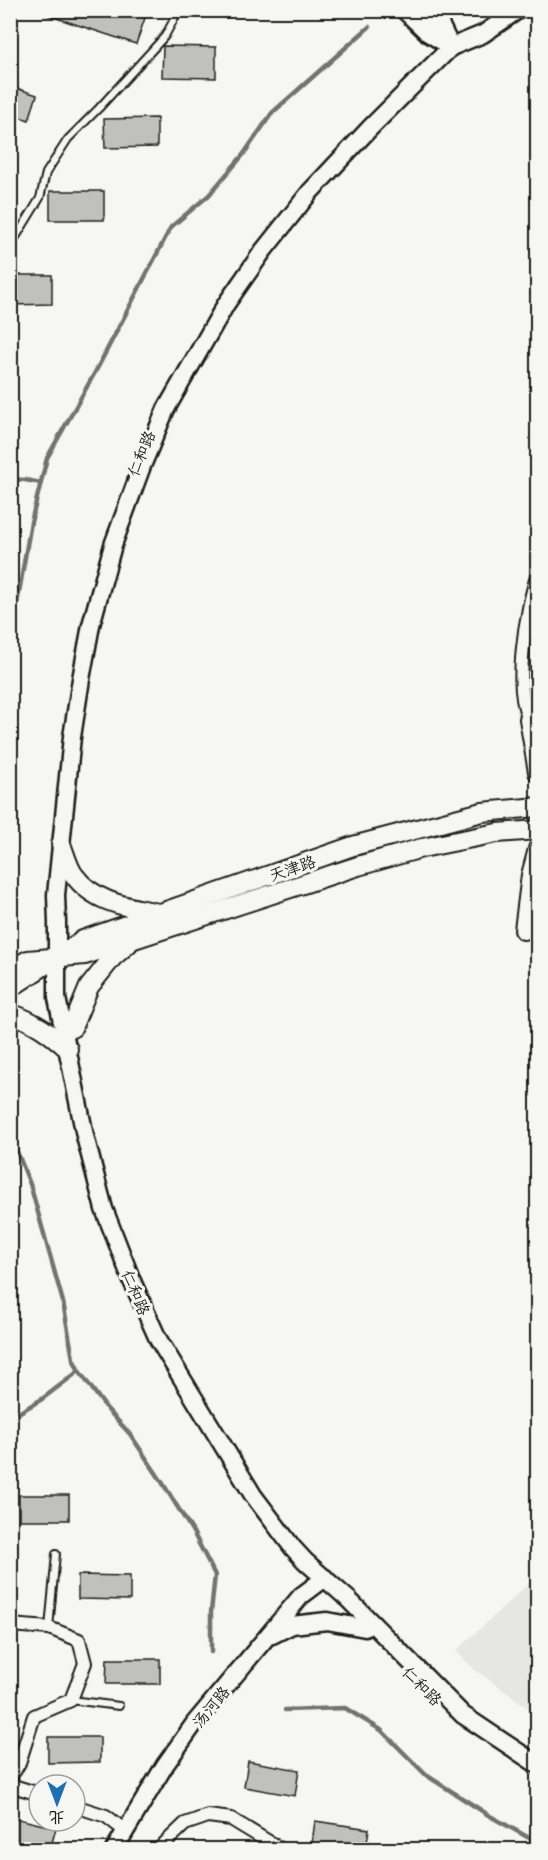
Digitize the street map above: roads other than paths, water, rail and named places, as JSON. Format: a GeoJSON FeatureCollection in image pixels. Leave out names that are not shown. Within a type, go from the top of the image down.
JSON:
{"type":"FeatureCollection","features":[{"type":"Feature","properties":{"kind":"main road"},"geometry":{"type":"LineString","coordinates":[[533,723],[537,772]]}},
{"type":"Feature","properties":{"kind":"main road","name":"天津路"},"geometry":{"type":"LineString","coordinates":[[10,988],[83,940],[353,846],[482,812],[537,807]]}},
{"type":"Feature","properties":{"kind":"main road","name":"天津路"},"geometry":{"type":"LineString","coordinates":[[10,971],[28,960],[86,955],[358,866],[422,848],[497,833],[537,830]]}},
{"type":"Feature","properties":{"kind":"main road"},"geometry":{"type":"LineString","coordinates":[[61,844],[73,874],[92,894],[118,905],[161,913]]}},
{"type":"Feature","properties":{"kind":"main road"},"geometry":{"type":"LineString","coordinates":[[531,929],[531,875],[537,849]]}},
{"type":"Feature","properties":{"kind":"main road"},"geometry":{"type":"LineString","coordinates":[[72,1028],[82,999],[89,987],[113,957],[133,940]]}},
{"type":"Feature","properties":{"kind":"main road"},"geometry":{"type":"LineString","coordinates":[[10,1013],[32,1021],[68,1049]]}},
{"type":"Feature","properties":{"kind":"street"},"geometry":{"type":"LineString","coordinates":[[404,10],[428,33],[451,47]]}},
{"type":"Feature","properties":{"kind":"street"},"geometry":{"type":"LineString","coordinates":[[426,10],[440,24],[451,47]]}},
{"type":"Feature","properties":{"kind":"street","name":"仁和路"},"geometry":{"type":"LineString","coordinates":[[505,10],[419,69],[364,122],[305,187],[263,238],[219,300],[155,415],[135,462],[106,543],[84,624],[64,736],[48,895],[63,995],[72,1028],[78,1068],[93,1135],[112,1206],[139,1279],[165,1336],[260,1491],[298,1544],[311,1557],[342,1603],[458,1720],[537,1773]]}},
{"type":"Feature","properties":{"kind":"street","name":"仁和路"},"geometry":{"type":"LineString","coordinates":[[518,10],[483,34],[451,47],[310,192],[262,251],[225,304],[166,409],[142,465],[113,545],[91,625],[72,737],[56,895],[57,998],[85,1136],[104,1209],[132,1281],[158,1339],[253,1495],[305,1562],[348,1599],[463,1714],[537,1765]]}},
{"type":"Feature","properties":{"kind":"street"},"geometry":{"type":"LineString","coordinates":[[533,723],[523,704],[523,639],[530,595],[537,574]]}},
{"type":"Feature","properties":{"kind":"street","name":"汤河路"},"geometry":{"type":"LineString","coordinates":[[114,1850],[124,1830],[194,1724],[301,1596],[325,1578]]}},
{"type":"Feature","properties":{"kind":"street"},"geometry":{"type":"LineString","coordinates":[[266,1638],[292,1625],[327,1621],[365,1628]]}},
{"type":"Feature","properties":{"kind":"street"},"geometry":{"type":"LineString","coordinates":[[10,1625],[49,1628],[79,1640],[86,1663],[71,1700],[34,1716],[10,1778]]}},
{"type":"Feature","properties":{"kind":"street"},"geometry":{"type":"LineString","coordinates":[[10,1785],[27,1790]]}},
{"type":"Feature","properties":{"kind":"street"},"geometry":{"type":"LineString","coordinates":[[87,1810],[106,1816],[124,1830]]}},
{"type":"Feature","properties":{"kind":"street"},"geometry":{"type":"LineString","coordinates":[[160,1850],[185,1824],[208,1816],[231,1819],[282,1850]]}},
{"type":"Feature","properties":{"kind":"lane"},"geometry":{"type":"LineString","coordinates":[[10,247],[40,198],[46,173],[68,139],[165,36],[179,10]]}},
{"type":"Feature","properties":{"kind":"lane"},"geometry":{"type":"LineString","coordinates":[[49,1628],[56,1554]]}},
{"type":"Feature","properties":{"kind":"lane"},"geometry":{"type":"LineString","coordinates":[[71,1700],[119,1706]]}},
{"type":"Feature","properties":{"kind":"waterway"},"geometry":{"type":"LineString","coordinates":[[10,632],[31,522],[47,458],[98,367],[171,227],[209,195],[243,155],[272,113],[369,27]]}},
{"type":"Feature","properties":{"kind":"waterway"},"geometry":{"type":"LineString","coordinates":[[10,479],[41,483]]}},
{"type":"Feature","properties":{"kind":"waterway"},"geometry":{"type":"LineString","coordinates":[[10,1134],[30,1184],[63,1302],[73,1359],[107,1409],[130,1434],[162,1482],[193,1532],[215,1575],[211,1612],[211,1652]]}},
{"type":"Feature","properties":{"kind":"waterway"},"geometry":{"type":"LineString","coordinates":[[10,1418],[42,1399],[79,1371]]}},
{"type":"Feature","properties":{"kind":"waterway"},"geometry":{"type":"LineString","coordinates":[[285,1710],[345,1708],[381,1730],[426,1775],[490,1816],[538,1843]]}}]}
